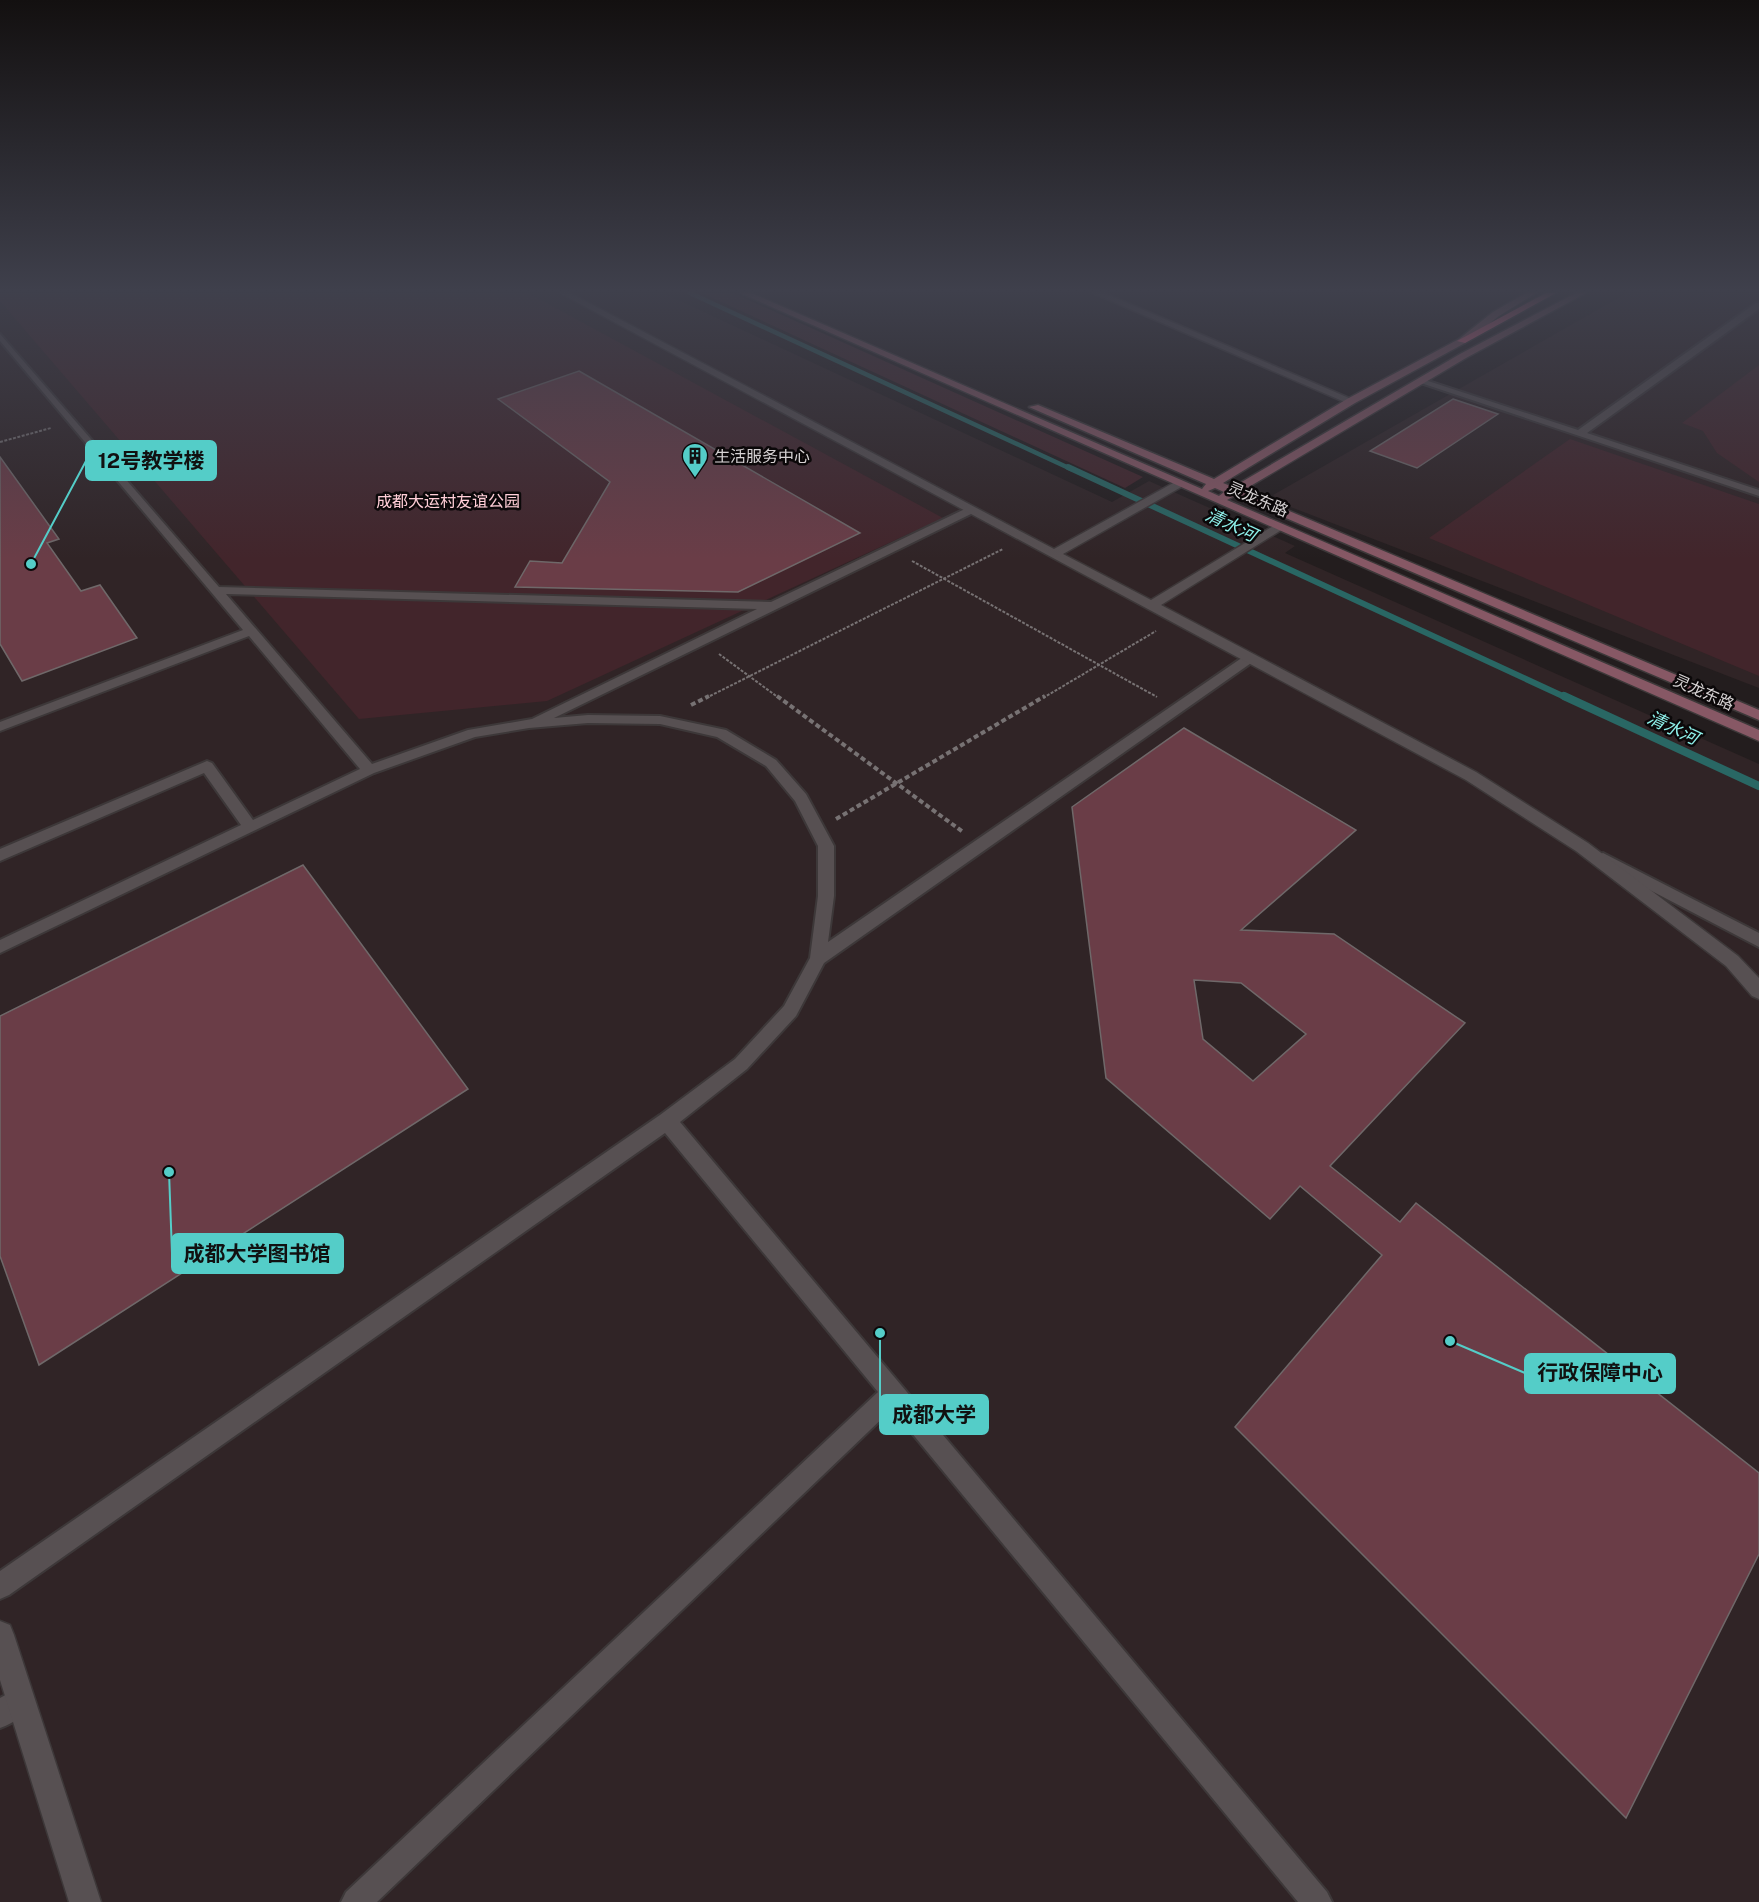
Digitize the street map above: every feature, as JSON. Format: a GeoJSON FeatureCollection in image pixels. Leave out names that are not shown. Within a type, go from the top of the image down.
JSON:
{"type":"FeatureCollection","features":[{"type":"Feature","properties":{"kind":"main road","name":"灵龙东路"},"geometry":{"type":"LineString","coordinates":[[946,382],[1759,736]]}},
{"type":"Feature","properties":{"kind":"main road","name":"灵龙东路"},"geometry":{"type":"LineString","coordinates":[[976,382],[1759,715]]}},
{"type":"Feature","properties":{"kind":"main road"},"geometry":{"type":"LineString","coordinates":[[1198,493],[1387,382]]}},
{"type":"Feature","properties":{"kind":"main road"},"geometry":{"type":"LineString","coordinates":[[1218,501],[1422,382]]}},
{"type":"Feature","properties":{"kind":"street"},"geometry":{"type":"LineString","coordinates":[[730,382],[1471,776],[1582,847],[1732,961],[1759,991]]}},
{"type":"Feature","properties":{"kind":"street"},"geometry":{"type":"LineString","coordinates":[[1306,382],[1351,401]]}},
{"type":"Feature","properties":{"kind":"street"},"geometry":{"type":"LineString","coordinates":[[1053,554],[1179,484]]}},
{"type":"Feature","properties":{"kind":"street"},"geometry":{"type":"LineString","coordinates":[[1151,606],[1279,527]]}},
{"type":"Feature","properties":{"kind":"street"},"geometry":{"type":"LineString","coordinates":[[0,1635],[10,1708],[85,1902]]}},
{"type":"Feature","properties":{"kind":"lane"},"geometry":{"type":"LineString","coordinates":[[39,382],[369,770]]}},
{"type":"Feature","properties":{"kind":"lane"},"geometry":{"type":"LineString","coordinates":[[1422,382],[1759,493]]}},
{"type":"Feature","properties":{"kind":"lane"},"geometry":{"type":"LineString","coordinates":[[1581,434],[1653,382]]}},
{"type":"Feature","properties":{"kind":"lane"},"geometry":{"type":"LineString","coordinates":[[529,724],[971,510]]}},
{"type":"Feature","properties":{"kind":"lane"},"geometry":{"type":"LineString","coordinates":[[217,590],[773,606]]}},
{"type":"Feature","properties":{"kind":"lane"},"geometry":{"type":"LineString","coordinates":[[0,727],[251,631]]}},
{"type":"Feature","properties":{"kind":"lane"},"geometry":{"type":"LineString","coordinates":[[818,958],[1250,658]]}},
{"type":"Feature","properties":{"kind":"lane"},"geometry":{"type":"LineString","coordinates":[[0,947],[369,770],[473,733],[529,724],[588,719],[660,720],[721,733],[771,763],[801,798],[826,846],[826,896],[818,958],[790,1011],[750,1055],[667,1121],[0,1586]]}},
{"type":"Feature","properties":{"kind":"lane"},"geometry":{"type":"LineString","coordinates":[[0,855],[207,766],[250,827]]}},
{"type":"Feature","properties":{"kind":"lane"},"geometry":{"type":"LineString","coordinates":[[1582,847],[1759,941]]}},
{"type":"Feature","properties":{"kind":"lane"},"geometry":{"type":"LineString","coordinates":[[667,1121],[1317,1902]]}},
{"type":"Feature","properties":{"kind":"lane"},"geometry":{"type":"LineString","coordinates":[[356,1902],[893,1393]]}},
{"type":"Feature","properties":{"kind":"path"},"geometry":{"type":"LineString","coordinates":[[0,442],[74,422]]}},
{"type":"Feature","properties":{"kind":"path"},"geometry":{"type":"LineString","coordinates":[[660,720],[1024,538]]}},
{"type":"Feature","properties":{"kind":"path"},"geometry":{"type":"LineString","coordinates":[[890,549],[1177,709]]}},
{"type":"Feature","properties":{"kind":"path"},"geometry":{"type":"LineString","coordinates":[[818,830],[1176,619]]}},
{"type":"Feature","properties":{"kind":"path"},"geometry":{"type":"LineString","coordinates":[[701,641],[980,845]]}},
{"type":"Feature","properties":{"kind":"shaded area"},"geometry":{"type":"Polygon","coordinates":[[[0,382],[854,382],[1112,502],[1149,481],[1295,546],[1285,553],[1759,764],[1759,1902],[0,1902],[0,382]]]}},
{"type":"Feature","properties":{"kind":"shaded area"},"geometry":{"type":"Polygon","coordinates":[[[1471,382],[1759,382],[1759,688],[1283,504],[1273,495],[1471,382]]]}},
{"type":"Feature","properties":{"kind":"green space","name":"成都大运村友谊公园"},"geometry":{"type":"Polygon","coordinates":[[[69,382],[692,382],[943,518],[547,701],[359,719],[69,382]]]}},
{"type":"Feature","properties":{"kind":"green space"},"geometry":{"type":"Polygon","coordinates":[[[895,382],[931,382],[1143,477],[1125,488],[895,382]]]}},
{"type":"Feature","properties":{"kind":"green space"},"geometry":{"type":"Polygon","coordinates":[[[1737,382],[1759,382],[1759,482],[1717,453],[1703,431],[1682,423],[1737,382]]]}},
{"type":"Feature","properties":{"kind":"green space"},"geometry":{"type":"Polygon","coordinates":[[[1570,439],[1759,504],[1759,676],[1429,538],[1570,439]]]}},
{"type":"Feature","properties":{"kind":"building","name":"生活服务中心"},"geometry":{"type":"Polygon","coordinates":[[[548,382],[598,382],[860,533],[738,592],[515,587],[530,561],[562,563],[610,482],[498,399],[548,382]]]}},
{"type":"Feature","properties":{"kind":"building"},"geometry":{"type":"Polygon","coordinates":[[[1453,399],[1498,414],[1417,468],[1370,451],[1453,399]]]}},
{"type":"Feature","properties":{"kind":"building"},"geometry":{"type":"Polygon","coordinates":[[[0,457],[59,539],[47,543],[81,591],[100,585],[137,638],[22,681],[0,644],[0,457]]]}},
{"type":"Feature","properties":{"kind":"building"},"geometry":{"type":"Polygon","coordinates":[[[1184,728],[1356,830],[1241,930],[1334,934],[1465,1023],[1330,1166],[1400,1222],[1416,1203],[1759,1473],[1759,1554],[1626,1818],[1235,1427],[1382,1255],[1300,1186],[1270,1219],[1106,1078],[1072,807],[1184,728]],[[1194,980],[1203,1039],[1253,1081],[1306,1034],[1241,983],[1194,980]]]}},
{"type":"Feature","properties":{"kind":"building"},"geometry":{"type":"Polygon","coordinates":[[[303,865],[468,1089],[39,1365],[0,1256],[0,1016],[303,865]]]}},
{"type":"Feature","properties":{"kind":"waterway","name":"清水河"},"geometry":{"type":"LineString","coordinates":[[882,382],[1071,469]]}},
{"type":"Feature","properties":{"kind":"waterway","name":"清水河"},"geometry":{"type":"LineString","coordinates":[[1068,467],[1567,698]]}},
{"type":"Feature","properties":{"kind":"waterway","name":"清水河"},"geometry":{"type":"LineString","coordinates":[[1564,696],[1759,786]]}},
{"type":"Feature","properties":{"kind":"place","name":"生活服务中心"},"geometry":{"type":"Point","coordinates":[695,479]}},
{"type":"Feature","properties":{"kind":"place","name":"12号教学楼"},"geometry":{"type":"Point","coordinates":[31,564]}},
{"type":"Feature","properties":{"kind":"place","name":"成都大学图书馆"},"geometry":{"type":"Point","coordinates":[169,1172]}},
{"type":"Feature","properties":{"kind":"place","name":"成都大学"},"geometry":{"type":"Point","coordinates":[880,1333]}},
{"type":"Feature","properties":{"kind":"place","name":"行政保障中心"},"geometry":{"type":"Point","coordinates":[1450,1341]}}]}
